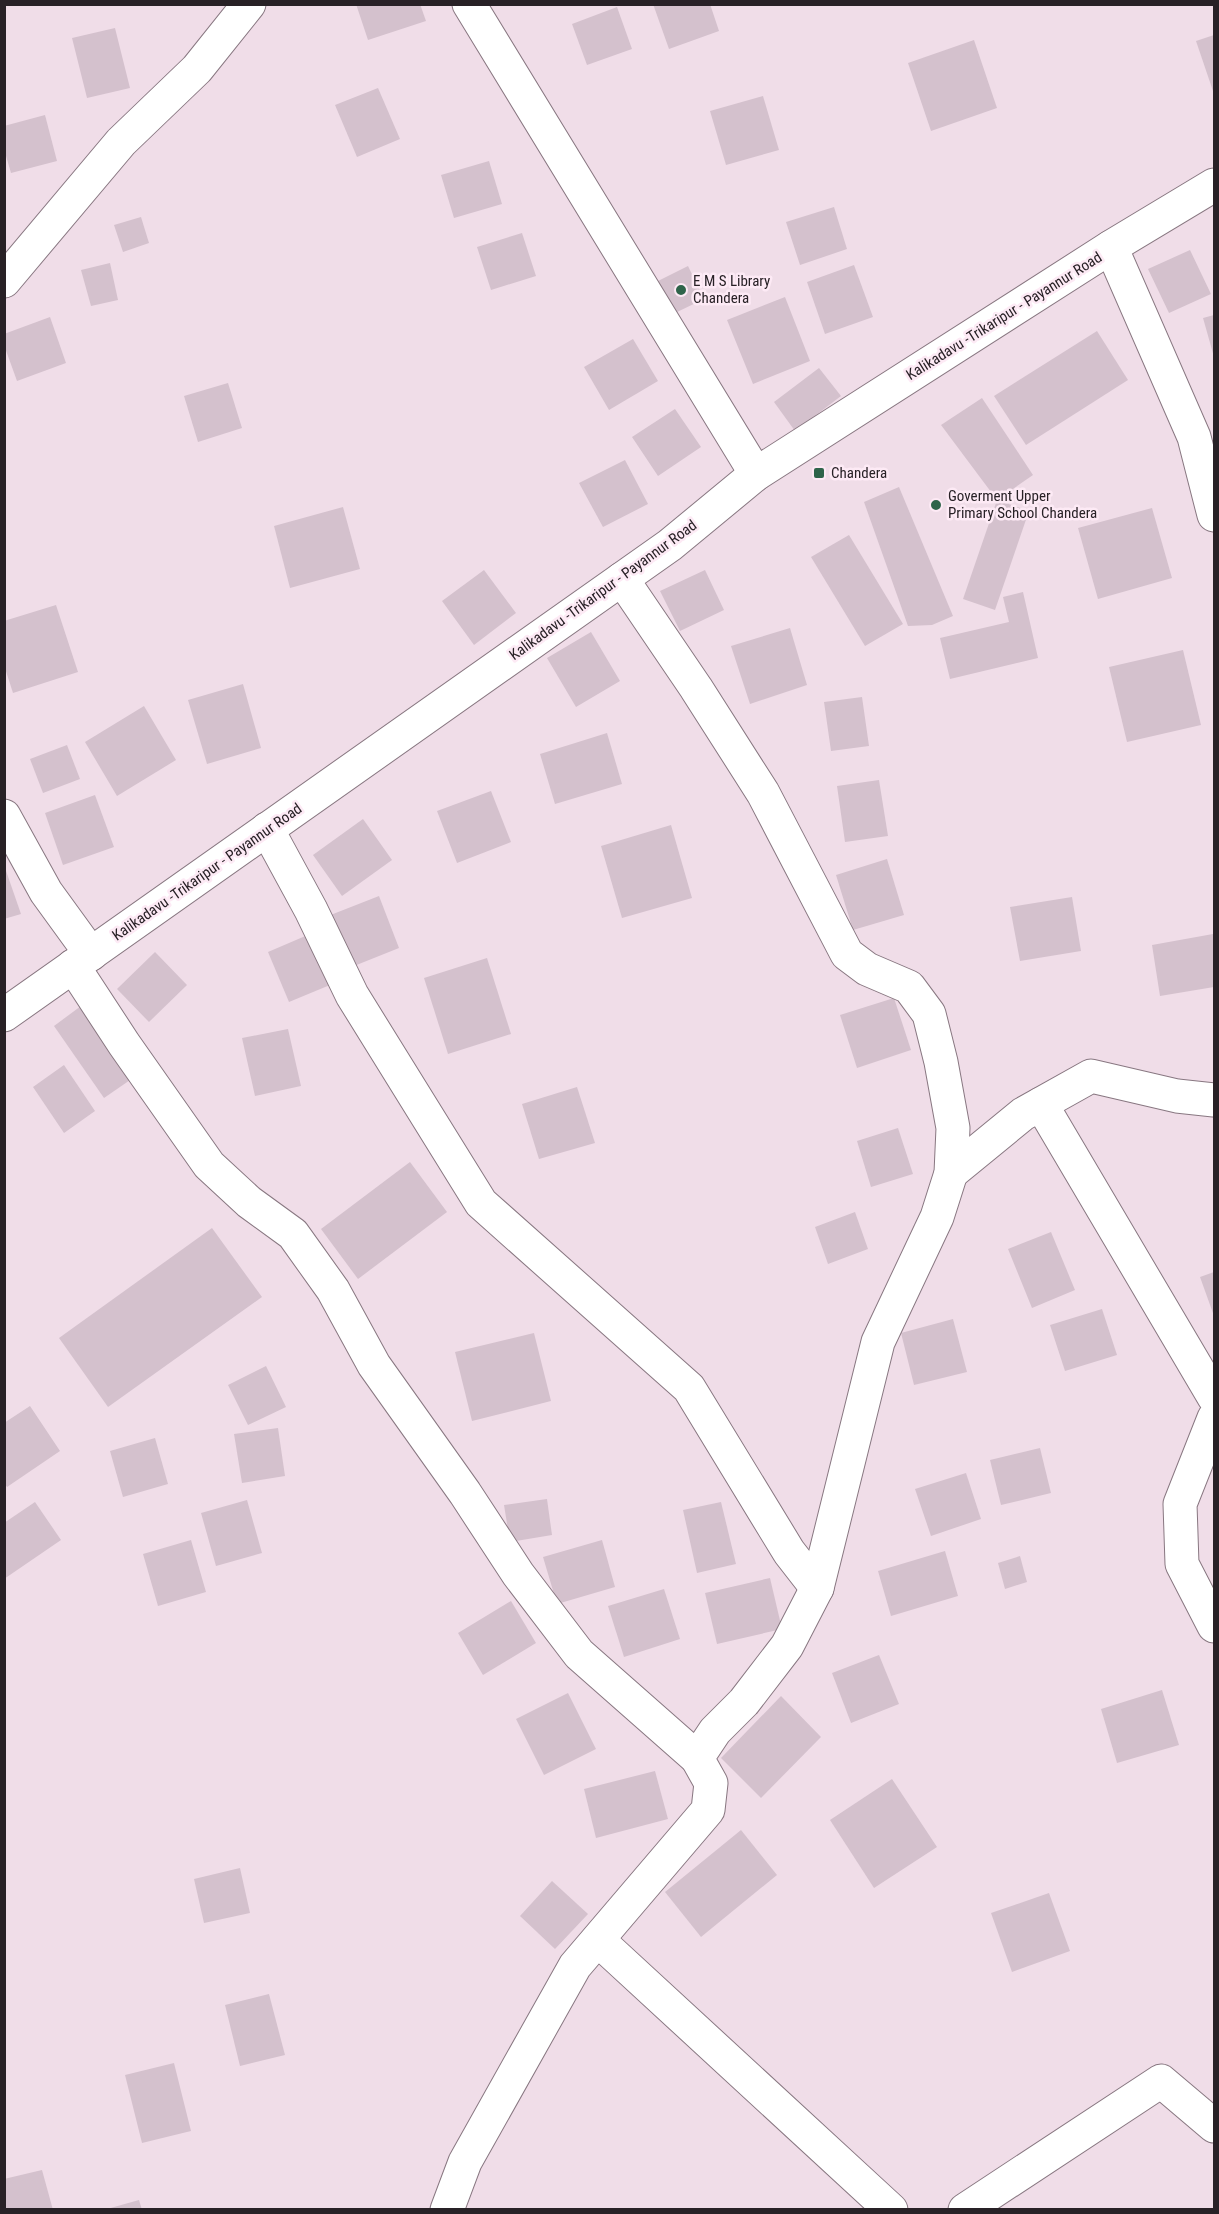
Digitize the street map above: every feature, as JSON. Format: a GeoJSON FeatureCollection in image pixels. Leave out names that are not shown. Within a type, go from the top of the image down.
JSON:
{"type":"FeatureCollection","features":[{"type":"Feature","properties":{"kind":"street"},"geometry":{"type":"LineString","coordinates":[[4,280],[121,142],[197,69],[249,4]]}},
{"type":"Feature","properties":{"kind":"street"},"geometry":{"type":"LineString","coordinates":[[469,4],[756,474]]}},
{"type":"Feature","properties":{"kind":"street","name":"Kalikadavu -Trikaripur - Payannur Road"},"geometry":{"type":"LineString","coordinates":[[4,1015],[670,545],[756,474],[1111,247],[1215,185]]}},
{"type":"Feature","properties":{"kind":"street"},"geometry":{"type":"LineString","coordinates":[[1111,247],[1194,437],[1215,515]]}},
{"type":"Feature","properties":{"kind":"street"},"geometry":{"type":"LineString","coordinates":[[622,579],[696,688],[763,793],[847,954],[867,969],[909,987],[929,1014],[941,1062],[953,1128],[951,1173],[937,1217],[878,1342],[817,1588],[787,1647],[744,1702],[715,1731],[697,1758]]}},
{"type":"Feature","properties":{"kind":"street"},"geometry":{"type":"LineString","coordinates":[[4,816],[82,960],[124,1044],[209,1165],[249,1202],[293,1234],[333,1290],[374,1365],[465,1493],[518,1574],[579,1654],[697,1758],[711,1783],[708,1810],[575,1966],[465,2162],[447,2210]]}},
{"type":"Feature","properties":{"kind":"street"},"geometry":{"type":"LineString","coordinates":[[267,829],[311,910],[352,995],[481,1203],[689,1388],[789,1552],[817,1588]]}},
{"type":"Feature","properties":{"kind":"street"},"geometry":{"type":"LineString","coordinates":[[951,1173],[1023,1114],[1091,1076],[1176,1096],[1215,1100]]}},
{"type":"Feature","properties":{"kind":"street"},"geometry":{"type":"LineString","coordinates":[[1041,1104],[1215,1397]]}},
{"type":"Feature","properties":{"kind":"street"},"geometry":{"type":"LineString","coordinates":[[1215,1418],[1180,1504],[1182,1563],[1215,1626]]}},
{"type":"Feature","properties":{"kind":"street"},"geometry":{"type":"LineString","coordinates":[[598,1940],[891,2210]]}},
{"type":"Feature","properties":{"kind":"street"},"geometry":{"type":"LineString","coordinates":[[965,2210],[1161,2081],[1215,2126]]}},
{"type":"Feature","properties":{"kind":"building"},"geometry":{"type":"Polygon","coordinates":[[[356,4],[420,4],[426,21],[368,40],[356,4]]]}},
{"type":"Feature","properties":{"kind":"building"},"geometry":{"type":"Polygon","coordinates":[[[653,4],[710,4],[719,31],[669,49],[653,4]]]}},
{"type":"Feature","properties":{"kind":"building"},"geometry":{"type":"Polygon","coordinates":[[[617,7],[632,49],[587,65],[572,24],[617,7]]]}},
{"type":"Feature","properties":{"kind":"building"},"geometry":{"type":"Polygon","coordinates":[[[115,28],[130,88],[87,98],[72,38],[115,28]]]}},
{"type":"Feature","properties":{"kind":"building"},"geometry":{"type":"Polygon","coordinates":[[[1214,35],[1214,94],[1196,41],[1214,35]]]}},
{"type":"Feature","properties":{"kind":"building"},"geometry":{"type":"Polygon","coordinates":[[[974,40],[997,108],[931,131],[908,63],[974,40]]]}},
{"type":"Feature","properties":{"kind":"building"},"geometry":{"type":"Polygon","coordinates":[[[378,88],[400,139],[357,157],[335,105],[378,88]]]}},
{"type":"Feature","properties":{"kind":"building"},"geometry":{"type":"Polygon","coordinates":[[[763,96],[779,150],[726,165],[710,111],[763,96]]]}},
{"type":"Feature","properties":{"kind":"building"},"geometry":{"type":"Polygon","coordinates":[[[45,115],[57,161],[11,173],[4,149],[4,126],[45,115]]]}},
{"type":"Feature","properties":{"kind":"building"},"geometry":{"type":"Polygon","coordinates":[[[489,161],[502,204],[454,218],[441,175],[489,161]]]}},
{"type":"Feature","properties":{"kind":"building"},"geometry":{"type":"Polygon","coordinates":[[[834,207],[847,249],[800,265],[786,222],[834,207]]]}},
{"type":"Feature","properties":{"kind":"building"},"geometry":{"type":"Polygon","coordinates":[[[141,217],[149,243],[123,252],[114,225],[141,217]]]}},
{"type":"Feature","properties":{"kind":"building"},"geometry":{"type":"Polygon","coordinates":[[[522,233],[536,276],[491,290],[477,247],[522,233]]]}},
{"type":"Feature","properties":{"kind":"building"},"geometry":{"type":"Polygon","coordinates":[[[1190,250],[1211,294],[1169,313],[1148,269],[1190,250]]]}},
{"type":"Feature","properties":{"kind":"building"},"geometry":{"type":"Polygon","coordinates":[[[110,263],[118,300],[91,306],[81,270],[110,263]]]}},
{"type":"Feature","properties":{"kind":"building"},"geometry":{"type":"Polygon","coordinates":[[[854,265],[873,317],[825,334],[807,282],[854,265]]]}},
{"type":"Feature","properties":{"kind":"building","name":"E M S Library Chandera"},"geometry":{"type":"Polygon","coordinates":[[[688,266],[704,299],[675,313],[658,281],[688,266]]]}},
{"type":"Feature","properties":{"kind":"building"},"geometry":{"type":"Polygon","coordinates":[[[785,297],[810,361],[753,384],[727,320],[785,297]]]}},
{"type":"Feature","properties":{"kind":"building"},"geometry":{"type":"Polygon","coordinates":[[[1214,315],[1214,357],[1203,318],[1214,315]]]}},
{"type":"Feature","properties":{"kind":"building"},"geometry":{"type":"Polygon","coordinates":[[[50,317],[66,363],[17,381],[4,345],[4,334],[50,317]]]}},
{"type":"Feature","properties":{"kind":"building","name":"Goverment Upper Primary School Chandera"},"geometry":{"type":"Polygon","coordinates":[[[1097,331],[1128,380],[1026,445],[994,396],[1097,331]]]}},
{"type":"Feature","properties":{"kind":"building"},"geometry":{"type":"Polygon","coordinates":[[[633,339],[658,381],[609,410],[584,367],[633,339]]]}},
{"type":"Feature","properties":{"kind":"building"},"geometry":{"type":"Polygon","coordinates":[[[819,368],[841,396],[795,431],[774,402],[819,368]]]}},
{"type":"Feature","properties":{"kind":"building"},"geometry":{"type":"Polygon","coordinates":[[[228,383],[242,428],[198,442],[184,396],[228,383]]]}},
{"type":"Feature","properties":{"kind":"building","name":"Goverment Upper Primary School Chandera"},"geometry":{"type":"Polygon","coordinates":[[[982,398],[1033,475],[997,500],[941,425],[982,398]]]}},
{"type":"Feature","properties":{"kind":"building"},"geometry":{"type":"Polygon","coordinates":[[[675,409],[701,447],[658,476],[632,437],[675,409]]]}},
{"type":"Feature","properties":{"kind":"building"},"geometry":{"type":"Polygon","coordinates":[[[625,460],[648,504],[603,527],[579,483],[625,460]]]}},
{"type":"Feature","properties":{"kind":"building"},"geometry":{"type":"Polygon","coordinates":[[[899,487],[953,616],[932,625],[908,626],[864,502],[899,487]]]}},
{"type":"Feature","properties":{"kind":"building","name":"Goverment Upper Primary School Chandera"},"geometry":{"type":"Polygon","coordinates":[[[997,500],[1029,511],[995,610],[963,599],[997,500]]]}},
{"type":"Feature","properties":{"kind":"building"},"geometry":{"type":"Polygon","coordinates":[[[343,507],[360,569],[290,588],[274,526],[343,507]]]}},
{"type":"Feature","properties":{"kind":"building"},"geometry":{"type":"Polygon","coordinates":[[[1152,508],[1172,578],[1098,599],[1078,528],[1152,508]]]}},
{"type":"Feature","properties":{"kind":"building"},"geometry":{"type":"Polygon","coordinates":[[[849,535],[903,624],[865,646],[811,557],[849,535]]]}},
{"type":"Feature","properties":{"kind":"building"},"geometry":{"type":"Polygon","coordinates":[[[484,570],[516,613],[474,645],[442,601],[484,570]]]}},
{"type":"Feature","properties":{"kind":"building"},"geometry":{"type":"Polygon","coordinates":[[[705,570],[724,610],[680,631],[660,591],[705,570]]]}},
{"type":"Feature","properties":{"kind":"building"},"geometry":{"type":"Polygon","coordinates":[[[1023,592],[1038,658],[950,679],[940,638],[1009,622],[1003,597],[1023,592]]]}},
{"type":"Feature","properties":{"kind":"building"},"geometry":{"type":"Polygon","coordinates":[[[56,605],[78,672],[13,693],[4,665],[4,621],[56,605]]]}},
{"type":"Feature","properties":{"kind":"building"},"geometry":{"type":"Polygon","coordinates":[[[790,628],[807,685],[750,704],[731,646],[790,628]]]}},
{"type":"Feature","properties":{"kind":"building"},"geometry":{"type":"Polygon","coordinates":[[[591,632],[620,681],[576,707],[547,658],[591,632]]]}},
{"type":"Feature","properties":{"kind":"building"},"geometry":{"type":"Polygon","coordinates":[[[1183,650],[1201,725],[1127,742],[1109,667],[1183,650]]]}},
{"type":"Feature","properties":{"kind":"building"},"geometry":{"type":"Polygon","coordinates":[[[243,684],[261,748],[207,764],[188,700],[243,684]]]}},
{"type":"Feature","properties":{"kind":"building"},"geometry":{"type":"Polygon","coordinates":[[[862,697],[869,746],[831,751],[824,702],[862,697]]]}},
{"type":"Feature","properties":{"kind":"building"},"geometry":{"type":"Polygon","coordinates":[[[144,706],[176,760],[117,796],[85,742],[144,706]]]}},
{"type":"Feature","properties":{"kind":"building"},"geometry":{"type":"Polygon","coordinates":[[[607,733],[622,784],[555,804],[540,754],[607,733]]]}},
{"type":"Feature","properties":{"kind":"building"},"geometry":{"type":"Polygon","coordinates":[[[67,745],[80,779],[43,793],[30,759],[67,745]]]}},
{"type":"Feature","properties":{"kind":"building"},"geometry":{"type":"Polygon","coordinates":[[[879,780],[888,836],[845,842],[837,786],[879,780]]]}},
{"type":"Feature","properties":{"kind":"building"},"geometry":{"type":"Polygon","coordinates":[[[491,791],[511,842],[457,863],[437,811],[491,791]]]}},
{"type":"Feature","properties":{"kind":"building"},"geometry":{"type":"Polygon","coordinates":[[[95,795],[114,847],[63,865],[45,813],[95,795]]]}},
{"type":"Feature","properties":{"kind":"building"},"geometry":{"type":"Polygon","coordinates":[[[363,819],[392,860],[342,896],[313,855],[363,819]]]}},
{"type":"Feature","properties":{"kind":"building"},"geometry":{"type":"Polygon","coordinates":[[[671,825],[692,898],[622,918],[601,846],[671,825]]]}},
{"type":"Feature","properties":{"kind":"building"},"geometry":{"type":"Polygon","coordinates":[[[887,859],[904,915],[853,930],[836,875],[887,859]]]}},
{"type":"Feature","properties":{"kind":"building"},"geometry":{"type":"Polygon","coordinates":[[[4,865],[21,914],[4,919],[4,865]]]}},
{"type":"Feature","properties":{"kind":"building"},"geometry":{"type":"Polygon","coordinates":[[[379,896],[399,948],[349,968],[328,916],[379,896]]]}},
{"type":"Feature","properties":{"kind":"building"},"geometry":{"type":"Polygon","coordinates":[[[1072,897],[1081,951],[1020,961],[1010,907],[1072,897]]]}},
{"type":"Feature","properties":{"kind":"building"},"geometry":{"type":"Polygon","coordinates":[[[310,934],[330,985],[289,1002],[268,952],[310,934]]]}},
{"type":"Feature","properties":{"kind":"building"},"geometry":{"type":"Polygon","coordinates":[[[1213,934],[1214,987],[1160,996],[1152,945],[1213,934]]]}},
{"type":"Feature","properties":{"kind":"building"},"geometry":{"type":"Polygon","coordinates":[[[155,952],[187,985],[149,1022],[117,989],[155,952]]]}},
{"type":"Feature","properties":{"kind":"building"},"geometry":{"type":"Polygon","coordinates":[[[487,958],[511,1034],[448,1054],[424,978],[487,958]]]}},
{"type":"Feature","properties":{"kind":"building"},"geometry":{"type":"Polygon","coordinates":[[[894,998],[911,1050],[857,1068],[840,1015],[894,998]]]}},
{"type":"Feature","properties":{"kind":"building"},"geometry":{"type":"Polygon","coordinates":[[[81,1006],[133,1078],[104,1098],[54,1026],[81,1006]]]}},
{"type":"Feature","properties":{"kind":"building"},"geometry":{"type":"Polygon","coordinates":[[[288,1029],[301,1086],[255,1096],[242,1038],[288,1029]]]}},
{"type":"Feature","properties":{"kind":"building"},"geometry":{"type":"Polygon","coordinates":[[[64,1065],[95,1111],[64,1133],[33,1087],[64,1065]]]}},
{"type":"Feature","properties":{"kind":"building"},"geometry":{"type":"Polygon","coordinates":[[[577,1087],[595,1143],[539,1159],[522,1104],[577,1087]]]}},
{"type":"Feature","properties":{"kind":"building"},"geometry":{"type":"Polygon","coordinates":[[[898,1128],[913,1174],[871,1187],[857,1141],[898,1128]]]}},
{"type":"Feature","properties":{"kind":"building"},"geometry":{"type":"Polygon","coordinates":[[[410,1162],[447,1212],[358,1279],[321,1229],[410,1162]]]}},
{"type":"Feature","properties":{"kind":"building"},"geometry":{"type":"Polygon","coordinates":[[[855,1212],[868,1249],[828,1264],[815,1227],[855,1212]]]}},
{"type":"Feature","properties":{"kind":"building"},"geometry":{"type":"Polygon","coordinates":[[[212,1228],[262,1297],[108,1407],[59,1338],[212,1228]]]}},
{"type":"Feature","properties":{"kind":"building"},"geometry":{"type":"Polygon","coordinates":[[[1051,1232],[1075,1290],[1032,1308],[1008,1249],[1051,1232]]]}},
{"type":"Feature","properties":{"kind":"building"},"geometry":{"type":"Polygon","coordinates":[[[1214,1272],[1214,1316],[1200,1277],[1214,1272]]]}},
{"type":"Feature","properties":{"kind":"building"},"geometry":{"type":"Polygon","coordinates":[[[1102,1309],[1117,1355],[1065,1371],[1050,1325],[1102,1309]]]}},
{"type":"Feature","properties":{"kind":"building"},"geometry":{"type":"Polygon","coordinates":[[[953,1319],[967,1372],[914,1385],[901,1333],[953,1319]]]}},
{"type":"Feature","properties":{"kind":"building"},"geometry":{"type":"Polygon","coordinates":[[[534,1333],[551,1401],[472,1421],[455,1352],[534,1333]]]}},
{"type":"Feature","properties":{"kind":"building"},"geometry":{"type":"Polygon","coordinates":[[[266,1366],[286,1407],[248,1425],[228,1385],[266,1366]]]}},
{"type":"Feature","properties":{"kind":"building"},"geometry":{"type":"Polygon","coordinates":[[[30,1406],[60,1451],[7,1487],[4,1483],[4,1423],[30,1406]]]}},
{"type":"Feature","properties":{"kind":"building"},"geometry":{"type":"Polygon","coordinates":[[[278,1428],[285,1476],[242,1483],[234,1434],[278,1428]]]}},
{"type":"Feature","properties":{"kind":"building"},"geometry":{"type":"Polygon","coordinates":[[[155,1438],[168,1484],[123,1497],[110,1451],[155,1438]]]}},
{"type":"Feature","properties":{"kind":"building"},"geometry":{"type":"Polygon","coordinates":[[[1040,1448],[1051,1493],[1001,1505],[990,1460],[1040,1448]]]}},
{"type":"Feature","properties":{"kind":"building"},"geometry":{"type":"Polygon","coordinates":[[[966,1473],[981,1519],[931,1536],[915,1489],[966,1473]]]}},
{"type":"Feature","properties":{"kind":"building"},"geometry":{"type":"Polygon","coordinates":[[[547,1499],[552,1535],[510,1542],[504,1505],[547,1499]]]}},
{"type":"Feature","properties":{"kind":"building"},"geometry":{"type":"Polygon","coordinates":[[[247,1500],[262,1553],[216,1566],[201,1513],[247,1500]]]}},
{"type":"Feature","properties":{"kind":"building"},"geometry":{"type":"Polygon","coordinates":[[[35,1502],[61,1540],[4,1579],[4,1523],[35,1502]]]}},
{"type":"Feature","properties":{"kind":"building"},"geometry":{"type":"Polygon","coordinates":[[[721,1502],[736,1564],[697,1573],[683,1510],[721,1502]]]}},
{"type":"Feature","properties":{"kind":"building"},"geometry":{"type":"Polygon","coordinates":[[[191,1540],[206,1592],[158,1606],[143,1554],[191,1540]]]}},
{"type":"Feature","properties":{"kind":"building"},"geometry":{"type":"Polygon","coordinates":[[[602,1540],[615,1587],[557,1604],[543,1557],[602,1540]]]}},
{"type":"Feature","properties":{"kind":"building"},"geometry":{"type":"Polygon","coordinates":[[[945,1551],[958,1596],[891,1616],[878,1571],[945,1551]]]}},
{"type":"Feature","properties":{"kind":"building"},"geometry":{"type":"Polygon","coordinates":[[[1020,1556],[1027,1582],[1005,1589],[998,1563],[1020,1556]]]}},
{"type":"Feature","properties":{"kind":"building"},"geometry":{"type":"Polygon","coordinates":[[[770,1578],[782,1629],[717,1644],[705,1593],[770,1578]]]}},
{"type":"Feature","properties":{"kind":"building"},"geometry":{"type":"Polygon","coordinates":[[[664,1589],[680,1639],[624,1657],[608,1606],[664,1589]]]}},
{"type":"Feature","properties":{"kind":"building"},"geometry":{"type":"Polygon","coordinates":[[[511,1601],[536,1643],[483,1675],[458,1633],[511,1601]]]}},
{"type":"Feature","properties":{"kind":"building"},"geometry":{"type":"Polygon","coordinates":[[[879,1655],[899,1704],[851,1723],[832,1673],[879,1655]]]}},
{"type":"Feature","properties":{"kind":"building"},"geometry":{"type":"Polygon","coordinates":[[[1162,1690],[1179,1745],[1117,1763],[1101,1709],[1162,1690]]]}},
{"type":"Feature","properties":{"kind":"building"},"geometry":{"type":"Polygon","coordinates":[[[568,1693],[596,1749],[544,1775],[516,1719],[568,1693]]]}},
{"type":"Feature","properties":{"kind":"building"},"geometry":{"type":"Polygon","coordinates":[[[781,1696],[821,1737],[761,1798],[721,1758],[781,1696]]]}},
{"type":"Feature","properties":{"kind":"building"},"geometry":{"type":"Polygon","coordinates":[[[655,1771],[668,1819],[596,1838],[584,1789],[655,1771]]]}},
{"type":"Feature","properties":{"kind":"building"},"geometry":{"type":"Polygon","coordinates":[[[892,1779],[937,1847],[874,1888],[830,1820],[892,1779]]]}},
{"type":"Feature","properties":{"kind":"building"},"geometry":{"type":"Polygon","coordinates":[[[741,1830],[777,1875],[701,1937],[665,1892],[741,1830]]]}},
{"type":"Feature","properties":{"kind":"building"},"geometry":{"type":"Polygon","coordinates":[[[240,1868],[250,1913],[204,1923],[194,1879],[240,1868]]]}},
{"type":"Feature","properties":{"kind":"building"},"geometry":{"type":"Polygon","coordinates":[[[552,1881],[588,1914],[555,1949],[520,1916],[552,1881]]]}},
{"type":"Feature","properties":{"kind":"building"},"geometry":{"type":"Polygon","coordinates":[[[1049,1893],[1070,1951],[1012,1972],[991,1913],[1049,1893]]]}},
{"type":"Feature","properties":{"kind":"building"},"geometry":{"type":"Polygon","coordinates":[[[269,1994],[285,2055],[240,2066],[225,2005],[269,1994]]]}},
{"type":"Feature","properties":{"kind":"building"},"geometry":{"type":"Polygon","coordinates":[[[174,2063],[191,2131],[142,2143],[125,2075],[174,2063]]]}},
{"type":"Feature","properties":{"kind":"building"},"geometry":{"type":"Polygon","coordinates":[[[42,2170],[53,2210],[4,2210],[4,2179],[42,2170]]]}},
{"type":"Feature","properties":{"kind":"building"},"geometry":{"type":"Polygon","coordinates":[[[139,2200],[142,2210],[107,2210],[107,2209],[139,2200]]]}},
{"type":"Feature","properties":{"kind":"place","name":"E M S Library Chandera"},"geometry":{"type":"Point","coordinates":[681,290]}},
{"type":"Feature","properties":{"kind":"place","name":"Chandera"},"geometry":{"type":"Point","coordinates":[819,473]}},
{"type":"Feature","properties":{"kind":"place","name":"Goverment Upper Primary School Chandera"},"geometry":{"type":"Point","coordinates":[936,505]}}]}
